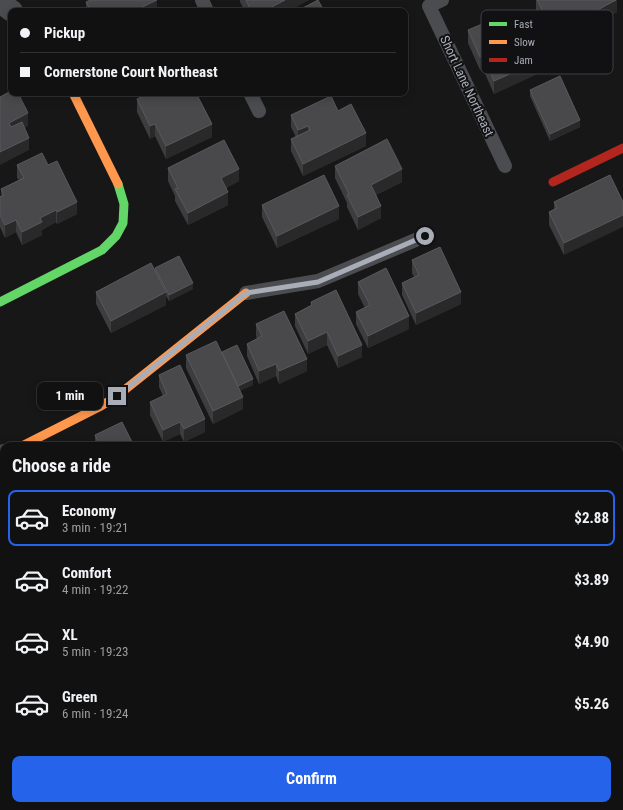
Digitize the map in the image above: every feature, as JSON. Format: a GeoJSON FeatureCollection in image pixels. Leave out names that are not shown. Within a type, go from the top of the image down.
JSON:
{"type":"FeatureCollection","features":[{"type":"Feature","properties":{"kind":"street"},"geometry":{"type":"LineString","coordinates":[[0,302],[102,250],[116,236],[123,223],[124,204],[119,187],[74,96]]}},
{"type":"Feature","properties":{"kind":"street"},"geometry":{"type":"LineString","coordinates":[[553,182],[623,148]]}},
{"type":"Feature","properties":{"kind":"street"},"geometry":{"type":"LineString","coordinates":[[30,442],[101,406],[117,396],[246,293]]}},
{"type":"Feature","properties":{"kind":"lane","name":"Short Lane Northeast"},"geometry":{"type":"LineString","coordinates":[[432,2],[506,166]]}},
{"type":"Feature","properties":{"kind":"lane"},"geometry":{"type":"LineString","coordinates":[[252,96],[259,111]]}},
{"type":"Feature","properties":{"kind":"lane"},"geometry":{"type":"LineString","coordinates":[[246,293],[318,282],[425,236]]}},
{"type":"Feature","properties":{"kind":"building"},"geometry":{"type":"Polygon","coordinates":[[[90,0],[157,0],[140,8],[89,8],[86,2],[90,0]]]}},
{"type":"Feature","properties":{"kind":"building"},"geometry":{"type":"Polygon","coordinates":[[[246,0],[285,0],[270,8],[250,8],[246,0]]]}},
{"type":"Feature","properties":{"kind":"building"},"geometry":{"type":"Polygon","coordinates":[[[318,0],[322,8],[303,8],[318,0]]]}},
{"type":"Feature","properties":{"kind":"building"},"geometry":{"type":"Polygon","coordinates":[[[537,0],[616,0],[597,10],[542,10],[537,0]]]}},
{"type":"Feature","properties":{"kind":"building"},"geometry":{"type":"Polygon","coordinates":[[[481,24],[481,57],[480,57],[468,30],[481,24]]]}},
{"type":"Feature","properties":{"kind":"building"},"geometry":{"type":"Polygon","coordinates":[[[491,74],[510,74],[494,81],[491,74]]]}},
{"type":"Feature","properties":{"kind":"building"},"geometry":{"type":"Polygon","coordinates":[[[560,76],[580,120],[550,134],[530,90],[560,76]]]}},
{"type":"Feature","properties":{"kind":"building"},"geometry":{"type":"Polygon","coordinates":[[[8,93],[8,96],[20,96],[28,113],[9,123],[11,127],[22,122],[29,138],[0,152],[0,97],[8,93]]]}},
{"type":"Feature","properties":{"kind":"building"},"geometry":{"type":"Polygon","coordinates":[[[144,96],[198,96],[212,124],[166,146],[155,124],[150,126],[137,99],[144,96]]]}},
{"type":"Feature","properties":{"kind":"building"},"geometry":{"type":"Polygon","coordinates":[[[331,96],[338,111],[351,104],[366,133],[303,164],[291,139],[310,130],[308,126],[298,130],[291,115],[331,96]]]}},
{"type":"Feature","properties":{"kind":"building"},"geometry":{"type":"Polygon","coordinates":[[[387,139],[402,169],[371,185],[381,206],[358,217],[347,195],[349,194],[335,166],[387,139]]]}},
{"type":"Feature","properties":{"kind":"building"},"geometry":{"type":"Polygon","coordinates":[[[224,140],[239,169],[221,178],[228,192],[188,213],[175,189],[178,188],[168,168],[224,140]]]}},
{"type":"Feature","properties":{"kind":"building"},"geometry":{"type":"Polygon","coordinates":[[[42,153],[48,165],[57,161],[77,202],[57,212],[56,210],[40,218],[42,222],[22,232],[16,220],[5,225],[0,215],[0,197],[4,195],[1,189],[24,178],[17,165],[42,153]]]}},
{"type":"Feature","properties":{"kind":"building"},"geometry":{"type":"Polygon","coordinates":[[[324,175],[339,206],[277,236],[262,205],[324,175]]]}},
{"type":"Feature","properties":{"kind":"building"},"geometry":{"type":"Polygon","coordinates":[[[610,175],[623,202],[623,215],[564,243],[549,212],[557,208],[554,202],[610,175]]]}},
{"type":"Feature","properties":{"kind":"building"},"geometry":{"type":"Polygon","coordinates":[[[440,247],[461,292],[416,313],[402,283],[419,275],[412,260],[440,247]]]}},
{"type":"Feature","properties":{"kind":"building"},"geometry":{"type":"Polygon","coordinates":[[[179,256],[193,283],[169,295],[155,268],[179,256]]]}},
{"type":"Feature","properties":{"kind":"building"},"geometry":{"type":"Polygon","coordinates":[[[151,263],[166,292],[111,321],[96,292],[151,263]]]}},
{"type":"Feature","properties":{"kind":"building"},"geometry":{"type":"Polygon","coordinates":[[[386,268],[409,316],[368,336],[356,312],[370,305],[358,282],[386,268]]]}},
{"type":"Feature","properties":{"kind":"building"},"geometry":{"type":"Polygon","coordinates":[[[336,290],[362,345],[338,356],[327,332],[308,341],[295,314],[312,305],[311,302],[336,290]]]}},
{"type":"Feature","properties":{"kind":"building"},"geometry":{"type":"Polygon","coordinates":[[[284,311],[307,359],[279,371],[276,364],[259,371],[247,344],[262,336],[256,324],[284,311]]]}},
{"type":"Feature","properties":{"kind":"building"},"geometry":{"type":"Polygon","coordinates":[[[216,341],[243,397],[213,411],[186,355],[216,341]]]}},
{"type":"Feature","properties":{"kind":"building"},"geometry":{"type":"Polygon","coordinates":[[[237,345],[253,379],[238,386],[222,352],[237,345]]]}},
{"type":"Feature","properties":{"kind":"building"},"geometry":{"type":"Polygon","coordinates":[[[180,365],[205,419],[184,429],[180,422],[163,430],[150,402],[167,394],[159,375],[180,365]]]}},
{"type":"Feature","properties":{"kind":"building"},"geometry":{"type":"Polygon","coordinates":[[[122,422],[132,442],[98,442],[95,435],[122,422]]]}},
{"type":"Feature","properties":{"kind":"traffic: fast"},"geometry":{"type":"LineString","coordinates":[[0,302],[102,250],[116,236],[123,223],[124,204],[118,184]]}},
{"type":"Feature","properties":{"kind":"traffic: slow"},"geometry":{"type":"LineString","coordinates":[[74,96],[118,184]]}},
{"type":"Feature","properties":{"kind":"traffic: slow"},"geometry":{"type":"LineString","coordinates":[[30,442],[101,406],[117,396],[246,293]]}},
{"type":"Feature","properties":{"kind":"traffic: jam"},"geometry":{"type":"LineString","coordinates":[[553,182],[623,148]]}},
{"type":"Feature","properties":{"kind":"route"},"geometry":{"type":"LineString","coordinates":[[117,396],[246,293],[318,282],[425,236]]}}]}
